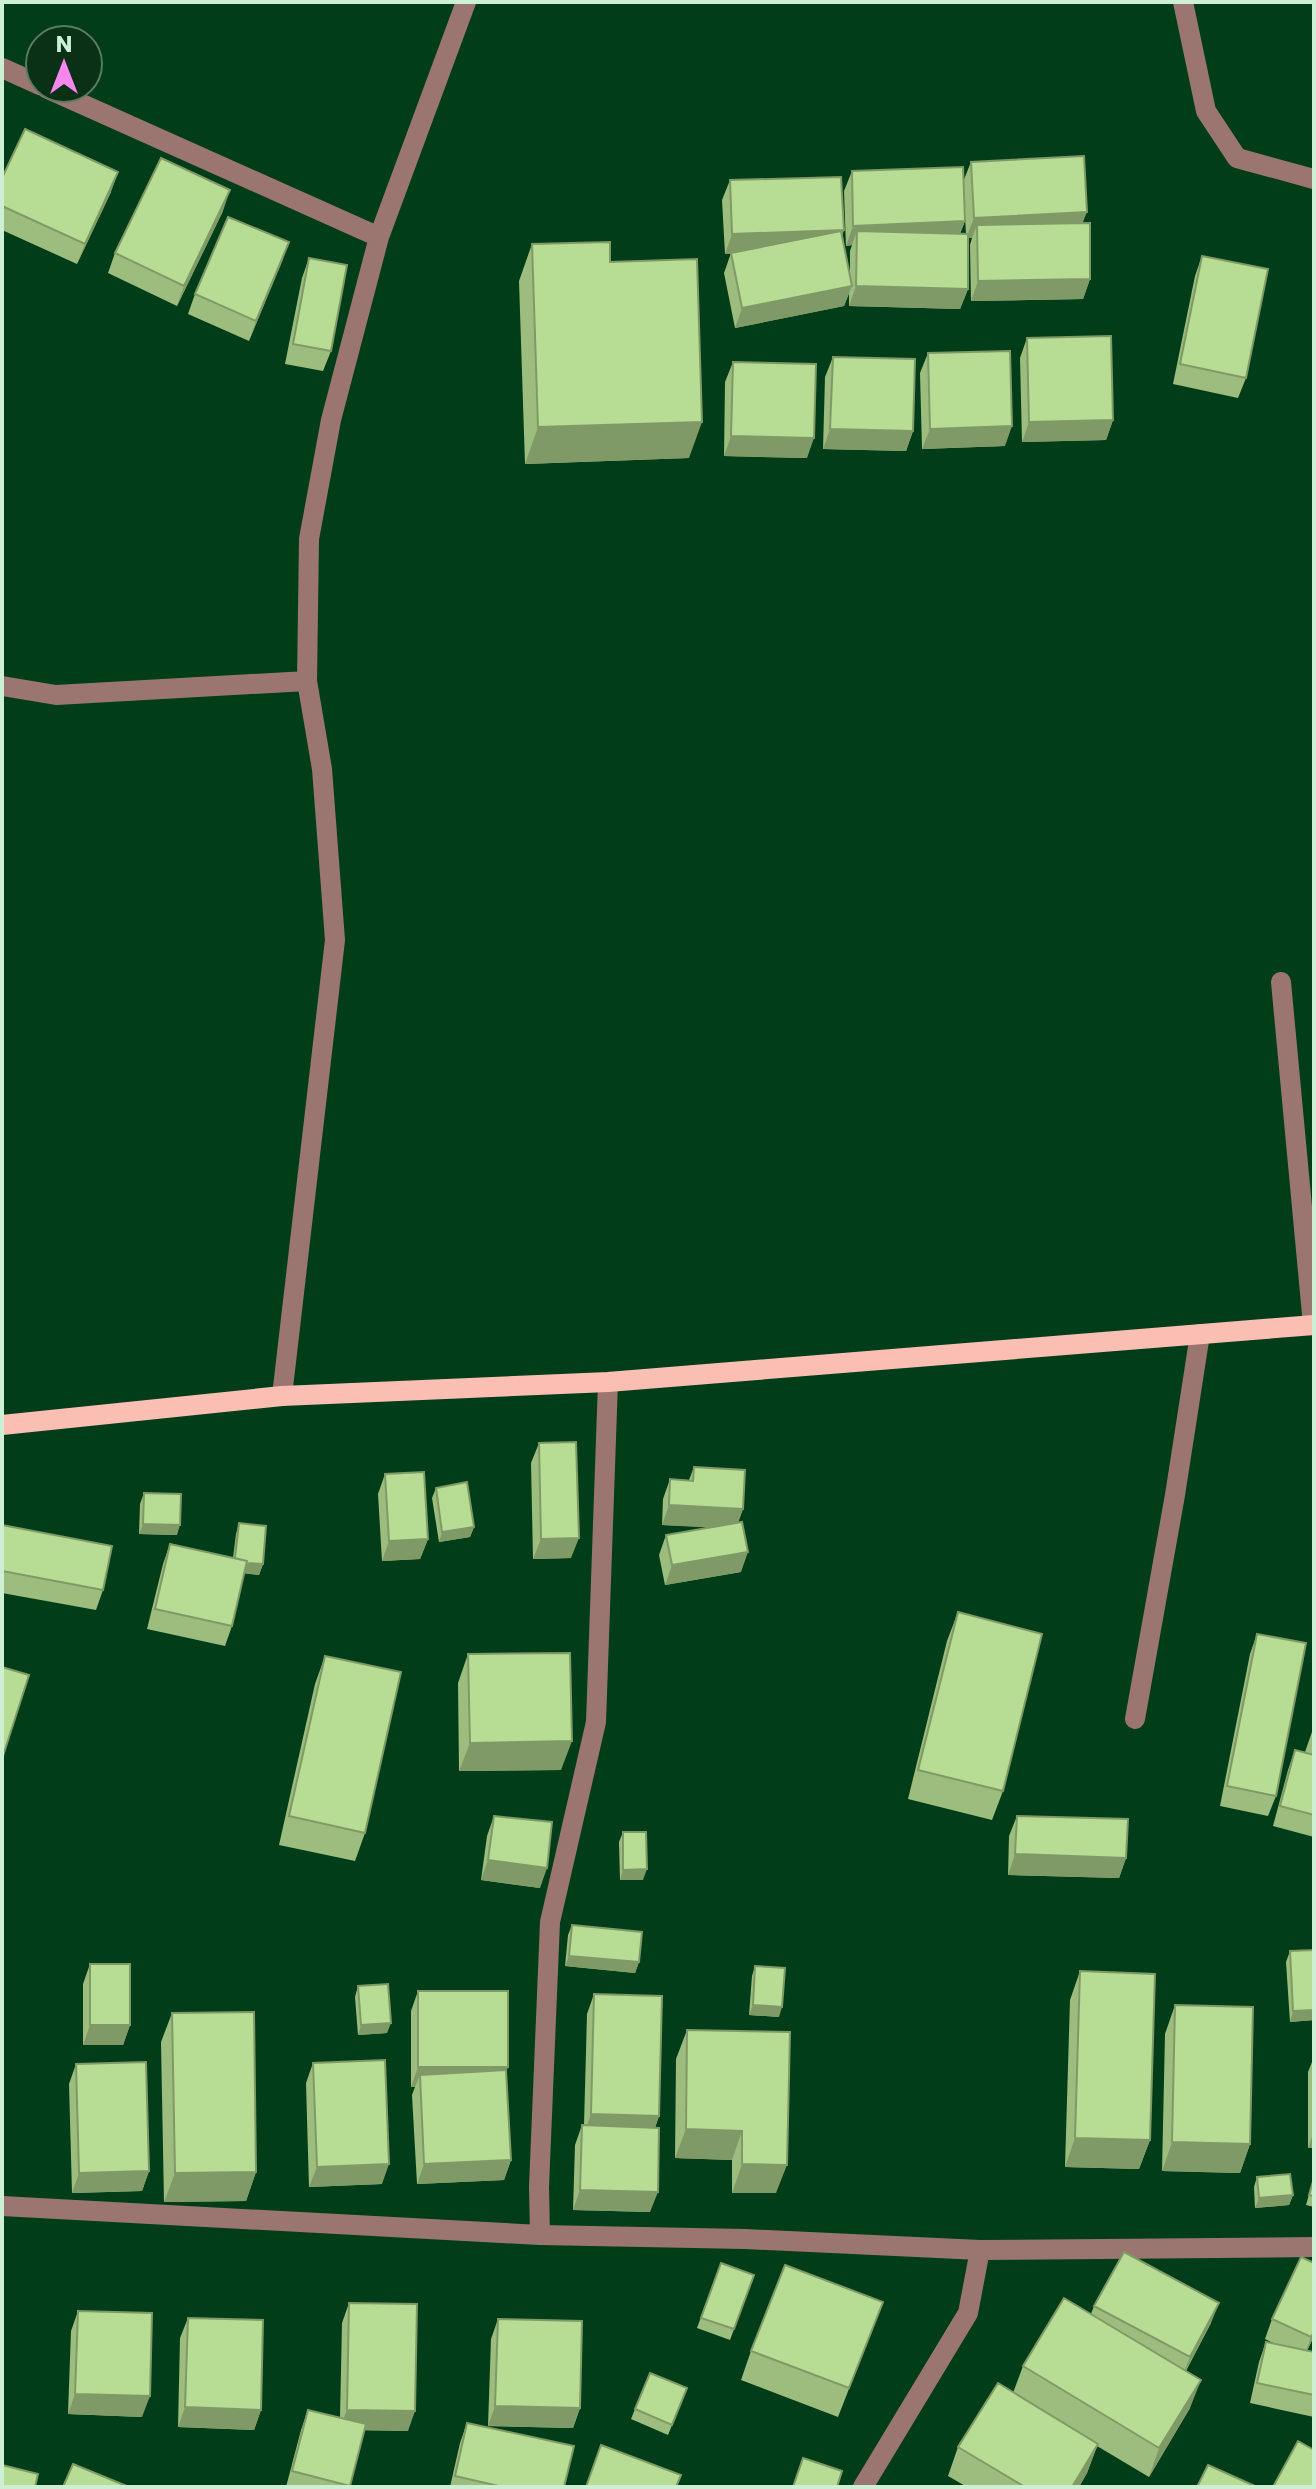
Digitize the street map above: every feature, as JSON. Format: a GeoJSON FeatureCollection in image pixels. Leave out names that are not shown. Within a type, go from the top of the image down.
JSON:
{"type":"FeatureCollection","features":[{"type":"Feature","properties":{"kind":"main road"},"geometry":{"type":"LineString","coordinates":[[2,1425],[282,1396],[608,1382],[1313,1325]]}},
{"type":"Feature","properties":{"kind":"street"},"geometry":{"type":"LineString","coordinates":[[282,1396],[335,940],[322,769],[307,681],[309,539],[331,420],[379,237],[466,2]]}},
{"type":"Feature","properties":{"kind":"street"},"geometry":{"type":"LineString","coordinates":[[1183,2],[1206,111],[1237,158],[1314,179]]}},
{"type":"Feature","properties":{"kind":"street"},"geometry":{"type":"LineString","coordinates":[[2,68],[24,78]]}},
{"type":"Feature","properties":{"kind":"street"},"geometry":{"type":"LineString","coordinates":[[82,104],[379,237]]}},
{"type":"Feature","properties":{"kind":"street"},"geometry":{"type":"LineString","coordinates":[[2,686],[56,695],[307,681]]}},
{"type":"Feature","properties":{"kind":"street"},"geometry":{"type":"LineString","coordinates":[[1281,982],[1313,1325]]}},
{"type":"Feature","properties":{"kind":"street"},"geometry":{"type":"LineString","coordinates":[[1135,1719],[1200,1334]]}},
{"type":"Feature","properties":{"kind":"street"},"geometry":{"type":"LineString","coordinates":[[540,2235],[539,2187],[550,1922],[596,1722],[608,1382]]}},
{"type":"Feature","properties":{"kind":"street"},"geometry":{"type":"LineString","coordinates":[[2,2206],[540,2235],[745,2239],[980,2250],[1314,2247]]}},
{"type":"Feature","properties":{"kind":"street"},"geometry":{"type":"LineString","coordinates":[[863,2487],[968,2313],[980,2250]]}},
{"type":"Feature","properties":{"kind":"building"},"geometry":{"type":"Polygon","coordinates":[[[25,129],[118,172],[85,244],[2,206],[2,178],[25,129]]]}},
{"type":"Feature","properties":{"kind":"building"},"geometry":{"type":"Polygon","coordinates":[[[1084,156],[1087,212],[974,218],[971,162],[1084,156]]]}},
{"type":"Feature","properties":{"kind":"building"},"geometry":{"type":"Polygon","coordinates":[[[161,158],[230,190],[184,286],[115,253],[161,158]]]}},
{"type":"Feature","properties":{"kind":"building"},"geometry":{"type":"Polygon","coordinates":[[[963,167],[965,221],[853,226],[852,171],[963,167]]]}},
{"type":"Feature","properties":{"kind":"building"},"geometry":{"type":"Polygon","coordinates":[[[841,177],[844,230],[732,234],[730,180],[841,177]]]}},
{"type":"Feature","properties":{"kind":"building"},"geometry":{"type":"Polygon","coordinates":[[[228,217],[289,242],[256,321],[195,294],[228,217]]]}},
{"type":"Feature","properties":{"kind":"building"},"geometry":{"type":"Polygon","coordinates":[[[1090,223],[1090,279],[978,281],[977,225],[1090,223]]]}},
{"type":"Feature","properties":{"kind":"building"},"geometry":{"type":"Polygon","coordinates":[[[841,231],[852,286],[742,308],[731,253],[841,231]]]}},
{"type":"Feature","properties":{"kind":"building"},"geometry":{"type":"Polygon","coordinates":[[[857,231],[968,234],[968,289],[856,286],[857,231]]]}},
{"type":"Feature","properties":{"kind":"building"},"geometry":{"type":"Polygon","coordinates":[[[610,242],[610,262],[697,259],[702,422],[538,427],[532,244],[610,242]]]}},
{"type":"Feature","properties":{"kind":"building"},"geometry":{"type":"Polygon","coordinates":[[[1202,256],[1268,269],[1246,378],[1180,364],[1202,256]]]}},
{"type":"Feature","properties":{"kind":"building"},"geometry":{"type":"Polygon","coordinates":[[[309,258],[347,265],[331,351],[293,344],[309,258]]]}},
{"type":"Feature","properties":{"kind":"building"},"geometry":{"type":"Polygon","coordinates":[[[1111,336],[1113,420],[1029,422],[1027,338],[1111,336]]]}},
{"type":"Feature","properties":{"kind":"building"},"geometry":{"type":"Polygon","coordinates":[[[1010,351],[1012,426],[930,429],[928,353],[1010,351]]]}},
{"type":"Feature","properties":{"kind":"building"},"geometry":{"type":"Polygon","coordinates":[[[833,357],[915,359],[913,431],[830,429],[833,357]]]}},
{"type":"Feature","properties":{"kind":"building"},"geometry":{"type":"Polygon","coordinates":[[[733,362],[816,364],[814,438],[731,436],[733,362]]]}},
{"type":"Feature","properties":{"kind":"building"},"geometry":{"type":"Polygon","coordinates":[[[576,1442],[579,1538],[541,1539],[539,1443],[576,1442]]]}},
{"type":"Feature","properties":{"kind":"building"},"geometry":{"type":"Polygon","coordinates":[[[694,1467],[745,1470],[743,1509],[669,1505],[670,1479],[693,1481],[694,1467]]]}},
{"type":"Feature","properties":{"kind":"building"},"geometry":{"type":"Polygon","coordinates":[[[424,1472],[428,1539],[389,1541],[385,1474],[424,1472]]]}},
{"type":"Feature","properties":{"kind":"building"},"geometry":{"type":"Polygon","coordinates":[[[467,1482],[474,1527],[442,1532],[436,1488],[467,1482]]]}},
{"type":"Feature","properties":{"kind":"building"},"geometry":{"type":"Polygon","coordinates":[[[144,1493],[181,1494],[180,1525],[143,1524],[144,1493]]]}},
{"type":"Feature","properties":{"kind":"building"},"geometry":{"type":"Polygon","coordinates":[[[742,1522],[748,1552],[672,1565],[666,1535],[742,1522]]]}},
{"type":"Feature","properties":{"kind":"building"},"geometry":{"type":"Polygon","coordinates":[[[239,1523],[266,1526],[263,1564],[235,1558],[239,1523]]]}},
{"type":"Feature","properties":{"kind":"building"},"geometry":{"type":"Polygon","coordinates":[[[2,1525],[112,1546],[103,1590],[2,1571],[2,1525]]]}},
{"type":"Feature","properties":{"kind":"building"},"geometry":{"type":"Polygon","coordinates":[[[170,1544],[247,1561],[232,1626],[155,1609],[170,1544]]]}},
{"type":"Feature","properties":{"kind":"building"},"geometry":{"type":"Polygon","coordinates":[[[958,1612],[1042,1634],[1003,1791],[918,1770],[958,1612]]]}},
{"type":"Feature","properties":{"kind":"building"},"geometry":{"type":"Polygon","coordinates":[[[1257,1634],[1306,1643],[1276,1796],[1227,1786],[1257,1634]]]}},
{"type":"Feature","properties":{"kind":"building"},"geometry":{"type":"Polygon","coordinates":[[[570,1653],[572,1741],[470,1743],[468,1654],[570,1653]]]}},
{"type":"Feature","properties":{"kind":"building"},"geometry":{"type":"Polygon","coordinates":[[[325,1656],[401,1672],[365,1833],[289,1816],[325,1656]]]}},
{"type":"Feature","properties":{"kind":"building"},"geometry":{"type":"Polygon","coordinates":[[[2,1667],[29,1675],[2,1759],[2,1667]]]}},
{"type":"Feature","properties":{"kind":"building"},"geometry":{"type":"Polygon","coordinates":[[[1295,1750],[1314,1755],[1314,1815],[1280,1806],[1295,1750]]]}},
{"type":"Feature","properties":{"kind":"building"},"geometry":{"type":"Polygon","coordinates":[[[494,1816],[552,1822],[547,1868],[488,1860],[494,1816]]]}},
{"type":"Feature","properties":{"kind":"building"},"geometry":{"type":"Polygon","coordinates":[[[1017,1816],[1128,1819],[1126,1858],[1015,1854],[1017,1816]]]}},
{"type":"Feature","properties":{"kind":"building"},"geometry":{"type":"Polygon","coordinates":[[[623,1832],[646,1832],[647,1869],[623,1870],[623,1832]]]}},
{"type":"Feature","properties":{"kind":"building"},"geometry":{"type":"Polygon","coordinates":[[[572,1925],[642,1932],[639,1962],[569,1956],[572,1925]]]}},
{"type":"Feature","properties":{"kind":"building"},"geometry":{"type":"Polygon","coordinates":[[[1314,1950],[1314,2010],[1293,2011],[1290,1951],[1314,1950]]]}},
{"type":"Feature","properties":{"kind":"building"},"geometry":{"type":"Polygon","coordinates":[[[90,1964],[130,1964],[130,2025],[90,2025],[90,1964]]]}},
{"type":"Feature","properties":{"kind":"building"},"geometry":{"type":"Polygon","coordinates":[[[755,1966],[785,1968],[782,2007],[753,2005],[755,1966]]]}},
{"type":"Feature","properties":{"kind":"building"},"geometry":{"type":"Polygon","coordinates":[[[1080,1971],[1155,1974],[1150,2140],[1075,2138],[1080,1971]]]}},
{"type":"Feature","properties":{"kind":"building"},"geometry":{"type":"Polygon","coordinates":[[[388,1984],[391,2023],[361,2025],[358,1986],[388,1984]]]}},
{"type":"Feature","properties":{"kind":"building"},"geometry":{"type":"Polygon","coordinates":[[[418,1991],[508,1991],[508,2067],[418,2067],[418,1991]]]}},
{"type":"Feature","properties":{"kind":"building"},"geometry":{"type":"Polygon","coordinates":[[[594,1994],[662,1996],[659,2116],[591,2114],[594,1994]]]}},
{"type":"Feature","properties":{"kind":"building"},"geometry":{"type":"Polygon","coordinates":[[[1175,2005],[1253,2007],[1250,2144],[1172,2142],[1175,2005]]]}},
{"type":"Feature","properties":{"kind":"building"},"geometry":{"type":"Polygon","coordinates":[[[254,2012],[256,2172],[175,2173],[172,2013],[254,2012]]]}},
{"type":"Feature","properties":{"kind":"building"},"geometry":{"type":"Polygon","coordinates":[[[687,2030],[790,2032],[787,2165],[742,2164],[742,2131],[686,2129],[687,2030]]]}},
{"type":"Feature","properties":{"kind":"building"},"geometry":{"type":"Polygon","coordinates":[[[385,2060],[389,2164],[317,2167],[313,2063],[385,2060]]]}},
{"type":"Feature","properties":{"kind":"building"},"geometry":{"type":"Polygon","coordinates":[[[146,2062],[149,2171],[79,2173],[76,2064],[146,2062]]]}},
{"type":"Feature","properties":{"kind":"building"},"geometry":{"type":"Polygon","coordinates":[[[506,2070],[511,2160],[424,2164],[420,2075],[506,2070]]]}},
{"type":"Feature","properties":{"kind":"building"},"geometry":{"type":"Polygon","coordinates":[[[582,2125],[659,2128],[658,2192],[580,2190],[582,2125]]]}},
{"type":"Feature","properties":{"kind":"building"},"geometry":{"type":"Polygon","coordinates":[[[1290,2174],[1293,2195],[1259,2198],[1257,2177],[1290,2174]]]}},
{"type":"Feature","properties":{"kind":"building"},"geometry":{"type":"Polygon","coordinates":[[[1314,2178],[1314,2196],[1309,2195],[1314,2178]]]}},
{"type":"Feature","properties":{"kind":"building"},"geometry":{"type":"Polygon","coordinates":[[[1124,2252],[1219,2303],[1190,2357],[1094,2306],[1124,2252]]]}},
{"type":"Feature","properties":{"kind":"building"},"geometry":{"type":"Polygon","coordinates":[[[1301,2257],[1314,2263],[1314,2332],[1311,2337],[1272,2319],[1301,2257]]]}},
{"type":"Feature","properties":{"kind":"building"},"geometry":{"type":"Polygon","coordinates":[[[721,2263],[754,2275],[734,2329],[701,2318],[721,2263]]]}},
{"type":"Feature","properties":{"kind":"building"},"geometry":{"type":"Polygon","coordinates":[[[785,2265],[883,2302],[849,2388],[751,2351],[785,2265]]]}},
{"type":"Feature","properties":{"kind":"building"},"geometry":{"type":"Polygon","coordinates":[[[1064,2298],[1201,2380],[1159,2448],[1023,2366],[1064,2298]]]}},
{"type":"Feature","properties":{"kind":"building"},"geometry":{"type":"Polygon","coordinates":[[[349,2303],[417,2304],[415,2411],[347,2410],[349,2303]]]}},
{"type":"Feature","properties":{"kind":"building"},"geometry":{"type":"Polygon","coordinates":[[[78,2311],[152,2313],[150,2396],[75,2394],[78,2311]]]}},
{"type":"Feature","properties":{"kind":"building"},"geometry":{"type":"Polygon","coordinates":[[[188,2318],[263,2320],[261,2410],[185,2407],[188,2318]]]}},
{"type":"Feature","properties":{"kind":"building"},"geometry":{"type":"Polygon","coordinates":[[[498,2319],[582,2321],[580,2408],[495,2406],[498,2319]]]}},
{"type":"Feature","properties":{"kind":"building"},"geometry":{"type":"Polygon","coordinates":[[[1266,2342],[1314,2352],[1314,2395],[1257,2383],[1266,2342]]]}},
{"type":"Feature","properties":{"kind":"building"},"geometry":{"type":"Polygon","coordinates":[[[650,2373],[687,2388],[672,2425],[635,2409],[650,2373]]]}},
{"type":"Feature","properties":{"kind":"building"},"geometry":{"type":"Polygon","coordinates":[[[998,2383],[1098,2444],[1072,2487],[1025,2487],[958,2447],[998,2383]]]}},
{"type":"Feature","properties":{"kind":"building"},"geometry":{"type":"Polygon","coordinates":[[[308,2410],[366,2424],[350,2486],[292,2471],[308,2410]]]}},
{"type":"Feature","properties":{"kind":"building"},"geometry":{"type":"Polygon","coordinates":[[[467,2423],[574,2446],[564,2487],[503,2487],[455,2476],[467,2423]]]}},
{"type":"Feature","properties":{"kind":"building"},"geometry":{"type":"Polygon","coordinates":[[[1298,2441],[1314,2450],[1314,2487],[1273,2487],[1298,2441]]]}},
{"type":"Feature","properties":{"kind":"building"},"geometry":{"type":"Polygon","coordinates":[[[601,2445],[681,2475],[676,2487],[586,2487],[601,2445]]]}},
{"type":"Feature","properties":{"kind":"building"},"geometry":{"type":"Polygon","coordinates":[[[803,2458],[842,2471],[837,2487],[793,2487],[803,2458]]]}},
{"type":"Feature","properties":{"kind":"building"},"geometry":{"type":"Polygon","coordinates":[[[73,2464],[129,2487],[63,2487],[73,2464]]]}},
{"type":"Feature","properties":{"kind":"building"},"geometry":{"type":"Polygon","coordinates":[[[2,2465],[38,2474],[35,2487],[2,2487],[2,2465]]]}},
{"type":"Feature","properties":{"kind":"building"},"geometry":{"type":"Polygon","coordinates":[[[1208,2465],[1257,2487],[1197,2487],[1208,2465]]]}}]}
